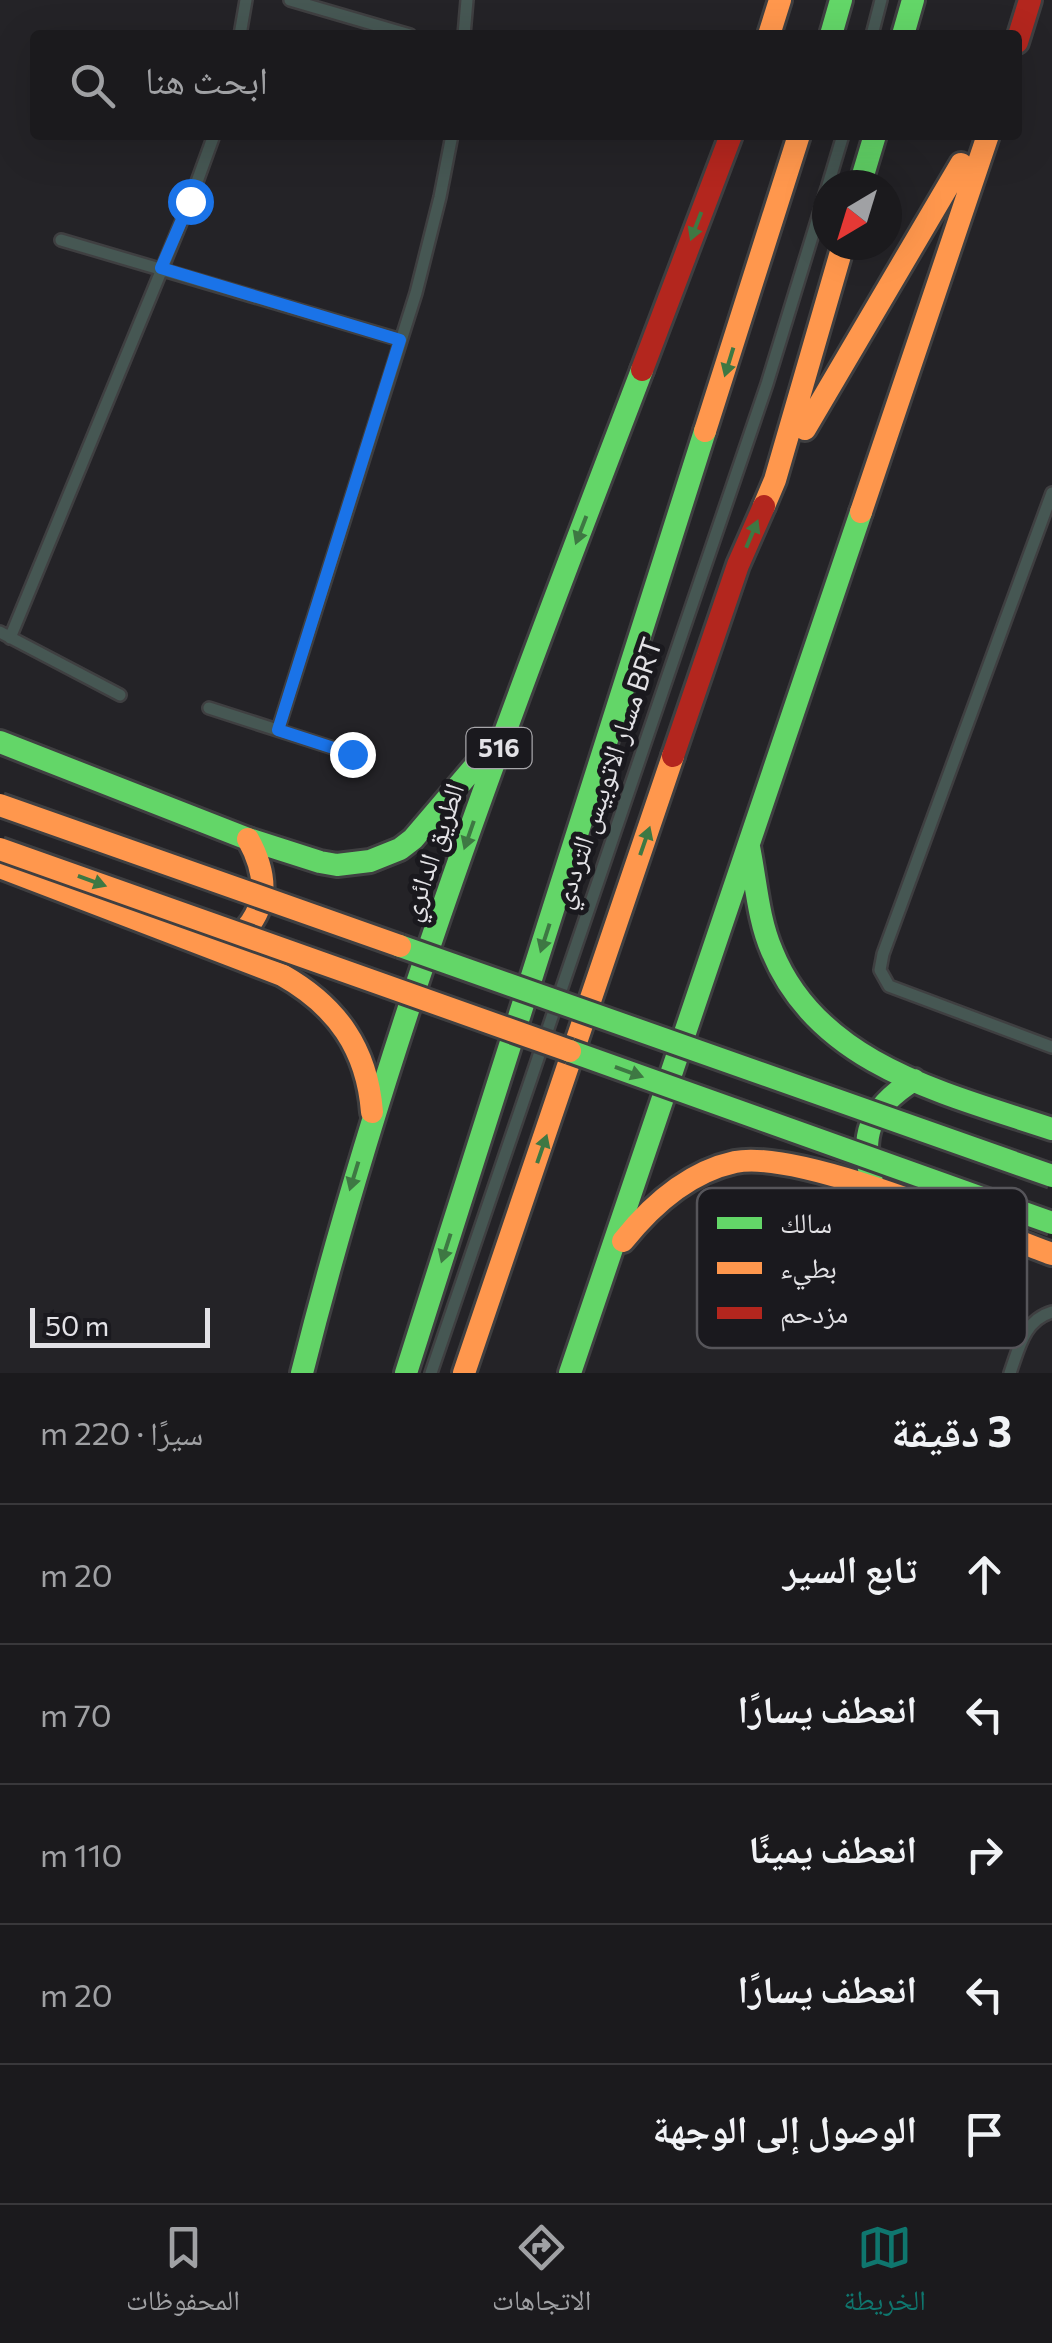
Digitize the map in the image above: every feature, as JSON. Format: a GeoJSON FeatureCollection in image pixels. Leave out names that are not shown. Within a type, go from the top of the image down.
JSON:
{"type":"FeatureCollection","features":[{"type":"Feature","properties":{"kind":"main road"},"geometry":{"type":"LineString","coordinates":[[832,30],[841,0]]}},
{"type":"Feature","properties":{"kind":"main road"},"geometry":{"type":"LineString","coordinates":[[904,30],[913,0]]}},
{"type":"Feature","properties":{"kind":"main road"},"geometry":{"type":"LineString","coordinates":[[1021,30],[1030,0]]}},
{"type":"Feature","properties":{"kind":"main road","name":"الطريق الدائري"},"geometry":{"type":"LineString","coordinates":[[302,1373],[372,1117],[506,728],[729,140]]}},
{"type":"Feature","properties":{"kind":"main road"},"geometry":{"type":"LineString","coordinates":[[406,1373],[798,140]]}},
{"type":"Feature","properties":{"kind":"main road"},"geometry":{"type":"LineString","coordinates":[[864,170],[874,140]]}},
{"type":"Feature","properties":{"kind":"main road"},"geometry":{"type":"LineString","coordinates":[[775,480],[975,140]]}},
{"type":"Feature","properties":{"kind":"main road"},"geometry":{"type":"LineString","coordinates":[[570,1373],[986,140]]}},
{"type":"Feature","properties":{"kind":"main road"},"geometry":{"type":"LineString","coordinates":[[464,1373],[738,566],[775,480],[839,260]]}},
{"type":"Feature","properties":{"kind":"main road"},"geometry":{"type":"LineString","coordinates":[[0,742],[248,839],[337,865],[385,856],[426,828],[506,728]]}},
{"type":"Feature","properties":{"kind":"main road"},"geometry":{"type":"LineString","coordinates":[[0,805],[1052,1176]]}},
{"type":"Feature","properties":{"kind":"main road"},"geometry":{"type":"LineString","coordinates":[[220,951],[244,935],[261,910],[265,880],[248,839]]}},
{"type":"Feature","properties":{"kind":"main road"},"geometry":{"type":"LineString","coordinates":[[750,847],[771,949],[794,996],[830,1035],[851,1051],[914,1080],[1052,1128]]}},
{"type":"Feature","properties":{"kind":"main road"},"geometry":{"type":"LineString","coordinates":[[0,848],[954,1188]]}},
{"type":"Feature","properties":{"kind":"main road"},"geometry":{"type":"LineString","coordinates":[[0,867],[298,983],[338,1017],[351,1035],[364,1064],[372,1117]]}},
{"type":"Feature","properties":{"kind":"main road"},"geometry":{"type":"LineString","coordinates":[[874,1188],[864,1147],[869,1125],[894,1090],[914,1080]]}},
{"type":"Feature","properties":{"kind":"main road"},"geometry":{"type":"LineString","coordinates":[[604,1270],[626,1237],[660,1201],[702,1174],[726,1166],[751,1160],[783,1163],[870,1188]]}},
{"type":"Feature","properties":{"kind":"main road"},"geometry":{"type":"LineString","coordinates":[[1027,1214],[1052,1223]]}},
{"type":"Feature","properties":{"kind":"main road"},"geometry":{"type":"LineString","coordinates":[[1027,1245],[1052,1254]]}},
{"type":"Feature","properties":{"kind":"lane"},"geometry":{"type":"LineString","coordinates":[[241,30],[246,0]]}},
{"type":"Feature","properties":{"kind":"lane"},"geometry":{"type":"LineString","coordinates":[[290,0],[393,30]]}},
{"type":"Feature","properties":{"kind":"lane"},"geometry":{"type":"LineString","coordinates":[[464,30],[467,0]]}},
{"type":"Feature","properties":{"kind":"lane"},"geometry":{"type":"LineString","coordinates":[[873,30],[881,0]]}},
{"type":"Feature","properties":{"kind":"lane"},"geometry":{"type":"LineString","coordinates":[[120,695],[5,635],[190,201],[212,140]]}},
{"type":"Feature","properties":{"kind":"lane"},"geometry":{"type":"LineString","coordinates":[[278,730],[429,245],[451,140]]}},
{"type":"Feature","properties":{"kind":"lane","name":"مسار الاتوبيس الترددي BRT"},"geometry":{"type":"LineString","coordinates":[[833,170],[842,140]]}},
{"type":"Feature","properties":{"kind":"lane","name":"مسار الاتوبيس الترددي BRT"},"geometry":{"type":"LineString","coordinates":[[431,1373],[767,384],[812,239]]}},
{"type":"Feature","properties":{"kind":"lane"},"geometry":{"type":"LineString","coordinates":[[62,240],[400,340]]}},
{"type":"Feature","properties":{"kind":"lane"},"geometry":{"type":"LineString","coordinates":[[1051,496],[880,970],[889,986],[1052,1047]]}},
{"type":"Feature","properties":{"kind":"lane"},"geometry":{"type":"LineString","coordinates":[[209,708],[352,754]]}},
{"type":"Feature","properties":{"kind":"lane"},"geometry":{"type":"LineString","coordinates":[[1027,1329],[1038,1316],[1052,1312]]}},
{"type":"Feature","properties":{"kind":"lane"},"geometry":{"type":"LineString","coordinates":[[1010,1373],[1020,1348]]}},
{"type":"Feature","properties":{"kind":"traffic: fast"},"geometry":{"type":"LineString","coordinates":[[832,30],[841,0]]}},
{"type":"Feature","properties":{"kind":"traffic: fast"},"geometry":{"type":"LineString","coordinates":[[904,30],[913,0]]}},
{"type":"Feature","properties":{"kind":"traffic: fast"},"geometry":{"type":"LineString","coordinates":[[864,170],[874,140]]}},
{"type":"Feature","properties":{"kind":"traffic: fast"},"geometry":{"type":"LineString","coordinates":[[302,1373],[336,1245],[414,992],[502,741],[642,370]]}},
{"type":"Feature","properties":{"kind":"traffic: fast"},"geometry":{"type":"LineString","coordinates":[[406,1373],[705,431]]}},
{"type":"Feature","properties":{"kind":"traffic: fast"},"geometry":{"type":"LineString","coordinates":[[570,1373],[861,512]]}},
{"type":"Feature","properties":{"kind":"traffic: fast"},"geometry":{"type":"LineString","coordinates":[[0,742],[248,839],[337,865],[370,861],[400,849],[488,751]]}},
{"type":"Feature","properties":{"kind":"traffic: fast"},"geometry":{"type":"LineString","coordinates":[[749,847],[767,939],[793,990],[820,1022],[890,1070],[1052,1129]]}},
{"type":"Feature","properties":{"kind":"traffic: fast"},"geometry":{"type":"LineString","coordinates":[[400,946],[1052,1176]]}},
{"type":"Feature","properties":{"kind":"traffic: fast"},"geometry":{"type":"LineString","coordinates":[[570,1051],[954,1188]]}},
{"type":"Feature","properties":{"kind":"traffic: fast"},"geometry":{"type":"LineString","coordinates":[[874,1188],[867,1154],[871,1126],[886,1102],[914,1080]]}},
{"type":"Feature","properties":{"kind":"traffic: fast"},"geometry":{"type":"LineString","coordinates":[[1027,1214],[1052,1223]]}},
{"type":"Feature","properties":{"kind":"traffic: slow"},"geometry":{"type":"LineString","coordinates":[[771,30],[780,0]]}},
{"type":"Feature","properties":{"kind":"traffic: slow"},"geometry":{"type":"LineString","coordinates":[[705,431],[797,140]]}},
{"type":"Feature","properties":{"kind":"traffic: slow"},"geometry":{"type":"LineString","coordinates":[[861,512],[986,140]]}},
{"type":"Feature","properties":{"kind":"traffic: slow"},"geometry":{"type":"LineString","coordinates":[[805,429],[961,164]]}},
{"type":"Feature","properties":{"kind":"traffic: slow"},"geometry":{"type":"LineString","coordinates":[[764,506],[839,260]]}},
{"type":"Feature","properties":{"kind":"traffic: slow"},"geometry":{"type":"LineString","coordinates":[[464,1373],[673,756]]}},
{"type":"Feature","properties":{"kind":"traffic: slow"},"geometry":{"type":"LineString","coordinates":[[0,805],[400,946]]}},
{"type":"Feature","properties":{"kind":"traffic: slow"},"geometry":{"type":"LineString","coordinates":[[220,951],[247,928],[261,902],[261,872],[248,839]]}},
{"type":"Feature","properties":{"kind":"traffic: slow"},"geometry":{"type":"LineString","coordinates":[[0,849],[570,1051]]}},
{"type":"Feature","properties":{"kind":"traffic: slow"},"geometry":{"type":"LineString","coordinates":[[0,867],[282,975],[301,987],[333,1015],[356,1049],[364,1068],[372,1112]]}},
{"type":"Feature","properties":{"kind":"traffic: slow"},"geometry":{"type":"LineString","coordinates":[[623,1241],[659,1203],[687,1182],[735,1162],[764,1161],[802,1167],[873,1188]]}},
{"type":"Feature","properties":{"kind":"traffic: slow"},"geometry":{"type":"LineString","coordinates":[[1027,1244],[1052,1254]]}},
{"type":"Feature","properties":{"kind":"traffic: jam"},"geometry":{"type":"LineString","coordinates":[[1021,30],[1030,0]]}},
{"type":"Feature","properties":{"kind":"traffic: jam"},"geometry":{"type":"LineString","coordinates":[[642,370],[729,140]]}},
{"type":"Feature","properties":{"kind":"traffic: jam"},"geometry":{"type":"LineString","coordinates":[[673,756],[738,565],[764,506]]}},
{"type":"Feature","properties":{"kind":"route"},"geometry":{"type":"LineString","coordinates":[[190,201],[161,268],[400,340],[278,730],[352,754]]}}]}
